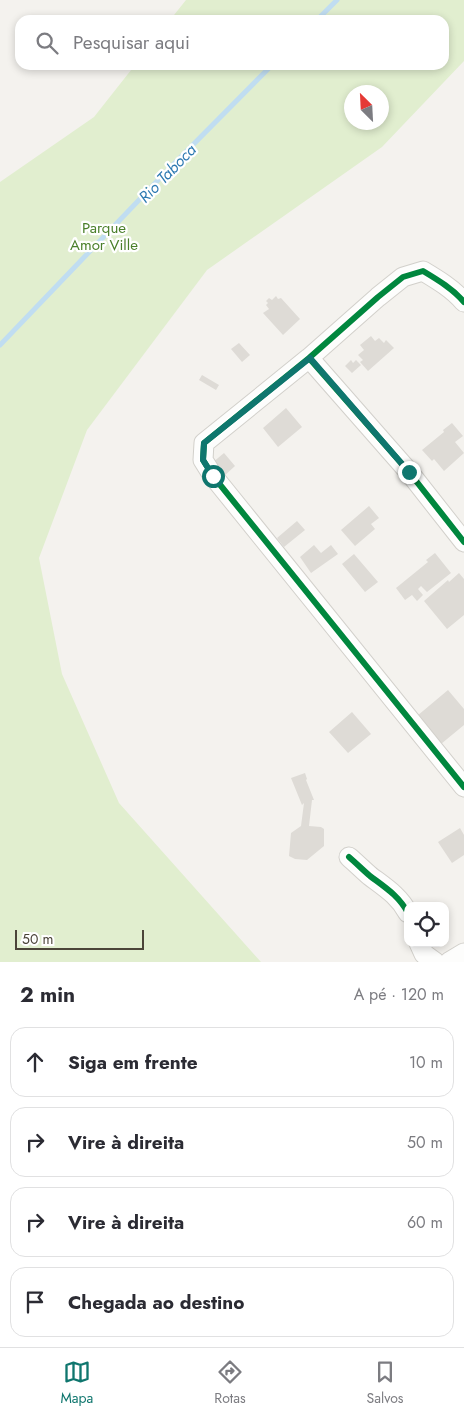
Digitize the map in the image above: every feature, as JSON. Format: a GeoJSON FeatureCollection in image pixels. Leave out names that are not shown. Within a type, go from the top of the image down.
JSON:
{"type":"FeatureCollection","features":[{"type":"Feature","properties":{"kind":"street"},"geometry":{"type":"LineString","coordinates":[[464,302],[439,280],[423,272],[403,277],[310,358],[204,443],[203,460],[213,476],[464,787]]}},
{"type":"Feature","properties":{"kind":"street"},"geometry":{"type":"LineString","coordinates":[[310,358],[409,472],[464,542]]}},
{"type":"Feature","properties":{"kind":"street"},"geometry":{"type":"LineString","coordinates":[[349,857],[386,887],[404,906]]}},
{"type":"Feature","properties":{"kind":"street"},"geometry":{"type":"LineString","coordinates":[[421,947],[424,954],[435,962]]}},
{"type":"Feature","properties":{"kind":"street"},"geometry":{"type":"LineString","coordinates":[[448,962],[464,953]]}},
{"type":"Feature","properties":{"kind":"green space","name":"Parque Amor Ville"},"geometry":{"type":"Polygon","coordinates":[[[186,0],[464,0],[464,61],[382,147],[207,270],[87,430],[39,558],[62,674],[119,803],[261,962],[0,962],[0,182],[94,117],[131,70],[449,70],[449,15],[174,15],[186,0]]]}},
{"type":"Feature","properties":{"kind":"building"},"geometry":{"type":"Polygon","coordinates":[[[276,296],[278,299],[281,298],[300,319],[283,335],[263,313],[269,309],[266,301],[269,298],[272,300],[276,296]]]}},
{"type":"Feature","properties":{"kind":"building"},"geometry":{"type":"Polygon","coordinates":[[[371,336],[375,341],[379,338],[384,343],[386,340],[394,348],[368,371],[360,362],[363,360],[358,355],[364,350],[360,345],[371,336]]]}},
{"type":"Feature","properties":{"kind":"building"},"geometry":{"type":"Polygon","coordinates":[[[239,343],[250,355],[242,362],[231,349],[239,343]]]}},
{"type":"Feature","properties":{"kind":"building"},"geometry":{"type":"Polygon","coordinates":[[[351,360],[353,363],[356,360],[361,365],[352,373],[345,366],[351,360]]]}},
{"type":"Feature","properties":{"kind":"building"},"geometry":{"type":"Polygon","coordinates":[[[202,375],[219,385],[216,390],[199,380],[202,375]]]}},
{"type":"Feature","properties":{"kind":"building"},"geometry":{"type":"Polygon","coordinates":[[[286,408],[302,427],[278,447],[263,428],[286,408]]]}},
{"type":"Feature","properties":{"kind":"building"},"geometry":{"type":"Polygon","coordinates":[[[452,423],[463,436],[455,442],[464,453],[444,471],[434,459],[432,461],[422,450],[452,423]]]}},
{"type":"Feature","properties":{"kind":"building"},"geometry":{"type":"Polygon","coordinates":[[[224,453],[235,466],[223,477],[212,463],[224,453]]]}},
{"type":"Feature","properties":{"kind":"building"},"geometry":{"type":"Polygon","coordinates":[[[369,506],[379,518],[371,524],[375,529],[355,546],[341,530],[369,506]]]}},
{"type":"Feature","properties":{"kind":"building"},"geometry":{"type":"Polygon","coordinates":[[[297,521],[305,530],[284,547],[277,538],[297,521]]]}},
{"type":"Feature","properties":{"kind":"building"},"geometry":{"type":"Polygon","coordinates":[[[314,545],[321,553],[331,545],[338,554],[311,573],[300,557],[314,545]]]}},
{"type":"Feature","properties":{"kind":"building"},"geometry":{"type":"Polygon","coordinates":[[[435,553],[451,573],[427,592],[421,586],[418,589],[423,595],[417,601],[412,595],[405,600],[396,588],[428,562],[426,560],[435,553]]]}},
{"type":"Feature","properties":{"kind":"building"},"geometry":{"type":"Polygon","coordinates":[[[354,554],[378,582],[365,592],[342,564],[354,554]]]}},
{"type":"Feature","properties":{"kind":"building"},"geometry":{"type":"Polygon","coordinates":[[[459,573],[464,579],[464,615],[447,629],[424,601],[459,573]]]}},
{"type":"Feature","properties":{"kind":"building"},"geometry":{"type":"Polygon","coordinates":[[[448,690],[464,709],[464,725],[441,744],[417,716],[448,690]]]}},
{"type":"Feature","properties":{"kind":"building"},"geometry":{"type":"Polygon","coordinates":[[[352,712],[371,734],[348,753],[329,732],[352,712]]]}},
{"type":"Feature","properties":{"kind":"building"},"geometry":{"type":"Polygon","coordinates":[[[305,773],[314,800],[312,800],[309,826],[324,829],[324,846],[307,860],[295,859],[289,856],[291,833],[301,826],[304,803],[302,805],[291,778],[305,773]]]}},
{"type":"Feature","properties":{"kind":"building"},"geometry":{"type":"Polygon","coordinates":[[[460,828],[464,835],[464,855],[452,863],[438,842],[460,828]]]}},
{"type":"Feature","properties":{"kind":"waterway","name":"Rio Taboca"},"geometry":{"type":"LineString","coordinates":[[322,15],[337,0]]}},
{"type":"Feature","properties":{"kind":"waterway","name":"Rio Taboca"},"geometry":{"type":"LineString","coordinates":[[0,345],[162,176],[267,70]]}},
{"type":"Feature","properties":{"kind":"cycle path"},"geometry":{"type":"LineString","coordinates":[[464,302],[440,281],[423,271],[403,277],[309,358],[204,443],[203,460],[213,476],[464,787]]}},
{"type":"Feature","properties":{"kind":"cycle path"},"geometry":{"type":"LineString","coordinates":[[309,358],[409,472],[464,542]]}},
{"type":"Feature","properties":{"kind":"cycle path"},"geometry":{"type":"LineString","coordinates":[[349,857],[387,888],[404,907]]}},
{"type":"Feature","properties":{"kind":"route"},"geometry":{"type":"LineString","coordinates":[[213,476],[203,460],[204,443],[286,375],[310,358],[409,472]]}}]}
